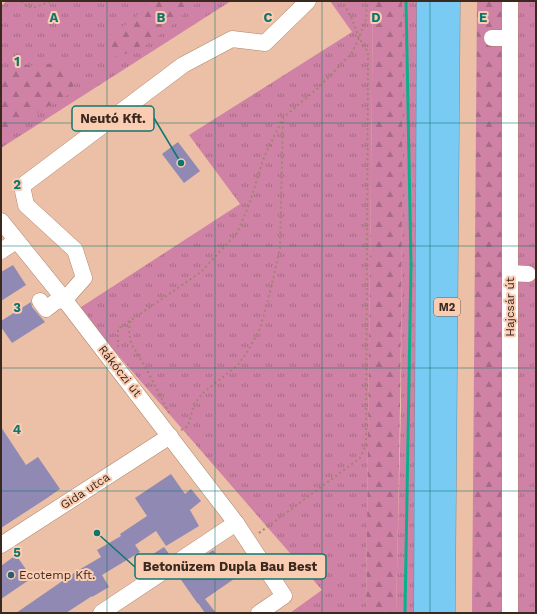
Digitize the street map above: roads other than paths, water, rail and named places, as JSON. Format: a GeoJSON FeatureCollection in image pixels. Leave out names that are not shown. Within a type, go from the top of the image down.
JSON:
{"type":"FeatureCollection","features":[{"type":"Feature","properties":{"kind":"highway","name":"M2"},"geometry":{"type":"LineString","coordinates":[[425,613],[428,1]]}},
{"type":"Feature","properties":{"kind":"highway","name":"M2"},"geometry":{"type":"LineString","coordinates":[[444,613],[449,1]]}},
{"type":"Feature","properties":{"kind":"street"},"geometry":{"type":"LineString","coordinates":[[40,301],[46,309],[55,302],[68,296],[84,278],[75,250],[26,205],[22,186],[183,65],[232,39],[265,43],[308,1]]}},
{"type":"Feature","properties":{"kind":"street","name":"Hajcsár út"},"geometry":{"type":"LineString","coordinates":[[510,1],[510,613]]}},
{"type":"Feature","properties":{"kind":"street"},"geometry":{"type":"LineString","coordinates":[[492,38],[510,38]]}},
{"type":"Feature","properties":{"kind":"street","name":"Rákóczi út"},"geometry":{"type":"LineString","coordinates":[[1,221],[118,368],[236,523],[248,541],[284,596],[259,613]]}},
{"type":"Feature","properties":{"kind":"street"},"geometry":{"type":"LineString","coordinates":[[1,251],[16,241]]}},
{"type":"Feature","properties":{"kind":"street"},"geometry":{"type":"LineString","coordinates":[[510,273],[528,274]]}},
{"type":"Feature","properties":{"kind":"street","name":"Gida utca"},"geometry":{"type":"LineString","coordinates":[[1,545],[170,436]]}},
{"type":"Feature","properties":{"kind":"street"},"geometry":{"type":"LineString","coordinates":[[101,613],[236,523]]}},
{"type":"Feature","properties":{"kind":"waterway"},"geometry":{"type":"LineString","coordinates":[[405,613],[411,265],[406,1]]}},
{"type":"Feature","properties":{"kind":"place","name":"Neutó Kft."},"geometry":{"type":"Point","coordinates":[181,163]}},
{"type":"Feature","properties":{"kind":"place","name":"Betonüzem Dupla Bau Best"},"geometry":{"type":"Point","coordinates":[97,533]}},
{"type":"Feature","properties":{"kind":"place","name":"Ecotemp Kft."},"geometry":{"type":"Point","coordinates":[11,575]}}]}
